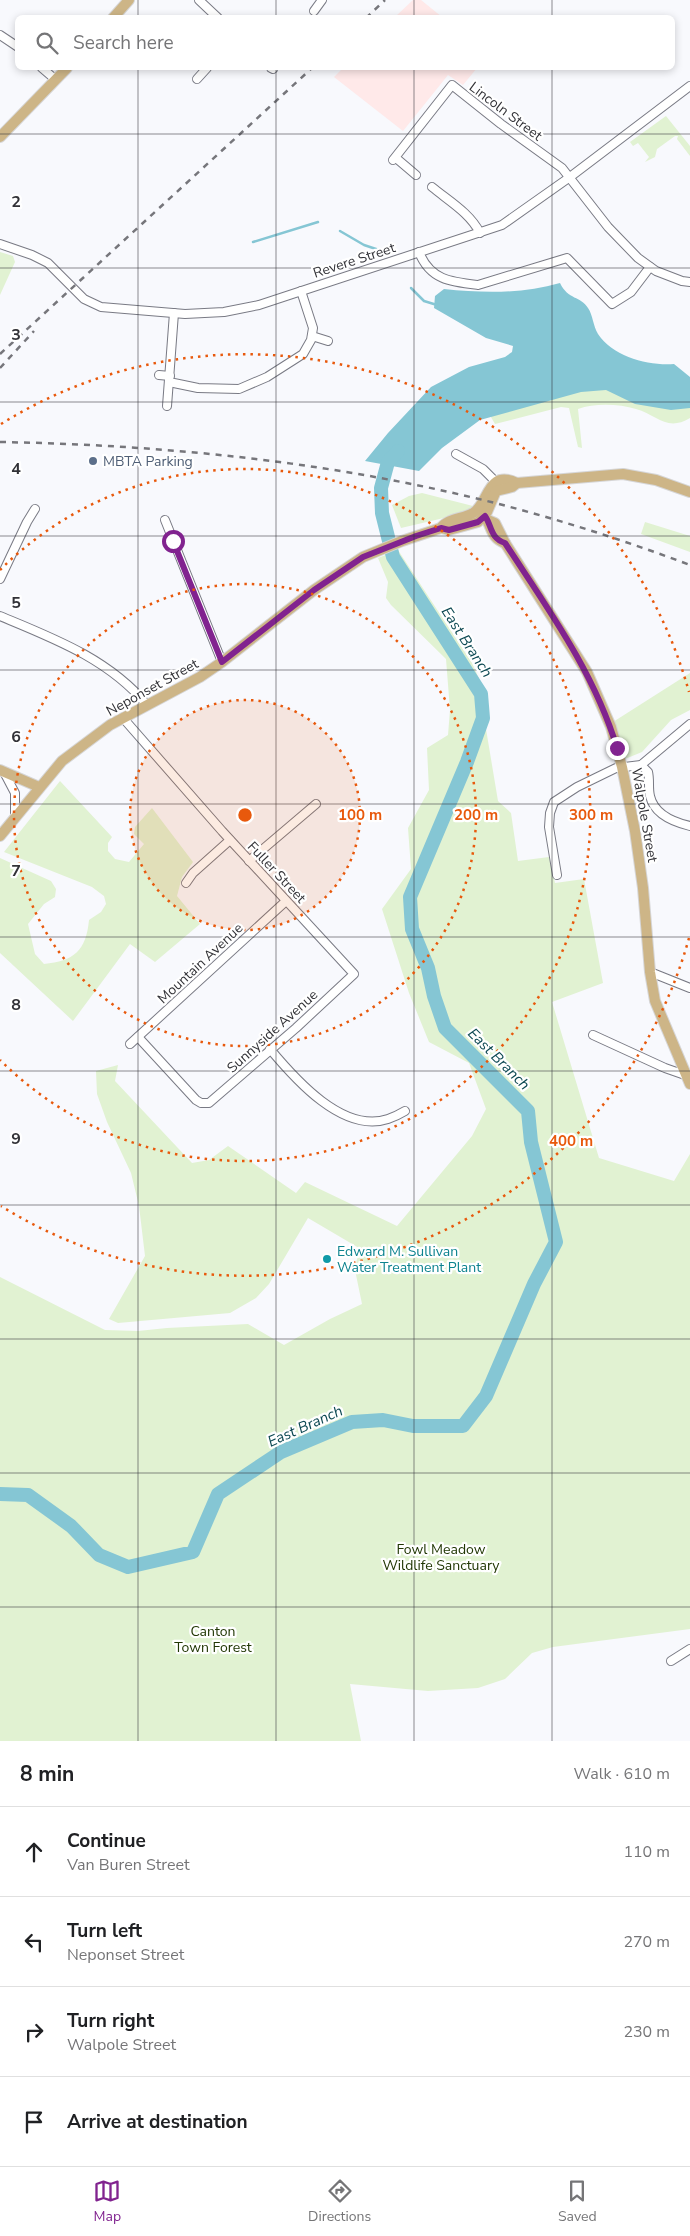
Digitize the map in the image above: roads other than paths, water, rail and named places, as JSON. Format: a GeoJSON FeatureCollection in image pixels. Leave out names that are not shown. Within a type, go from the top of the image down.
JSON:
{"type":"FeatureCollection","features":[{"type":"Feature","properties":{"kind":"main road"},"geometry":{"type":"LineString","coordinates":[[115,15],[129,0]]}},
{"type":"Feature","properties":{"kind":"main road"},"geometry":{"type":"LineString","coordinates":[[0,137],[65,70]]}},
{"type":"Feature","properties":{"kind":"main road"},"geometry":{"type":"LineString","coordinates":[[483,516],[490,487],[496,482],[511,481],[516,483],[623,474],[656,480],[690,492]]}},
{"type":"Feature","properties":{"kind":"main road"},"geometry":{"type":"LineString","coordinates":[[483,516],[496,492],[512,487],[516,483]]}},
{"type":"Feature","properties":{"kind":"main road","name":"Neponset Street"},"geometry":{"type":"LineString","coordinates":[[0,836],[62,761],[123,718],[200,677],[222,662],[336,574],[363,557],[402,540],[441,528],[449,530],[478,522],[483,516]]}},
{"type":"Feature","properties":{"kind":"main road","name":"Walpole Street"},"geometry":{"type":"LineString","coordinates":[[483,516],[495,523],[505,543],[587,672],[611,727],[622,766],[635,831],[643,888],[650,972],[655,1001],[687,1079]]}},
{"type":"Feature","properties":{"kind":"main road"},"geometry":{"type":"LineString","coordinates":[[2,771],[39,787]]}},
{"type":"Feature","properties":{"kind":"street"},"geometry":{"type":"LineString","coordinates":[[199,0],[215,15]]}},
{"type":"Feature","properties":{"kind":"street"},"geometry":{"type":"LineString","coordinates":[[314,11],[322,0]]}},
{"type":"Feature","properties":{"kind":"street"},"geometry":{"type":"LineString","coordinates":[[0,35],[15,45]]}},
{"type":"Feature","properties":{"kind":"street"},"geometry":{"type":"LineString","coordinates":[[44,70],[56,80]]}},
{"type":"Feature","properties":{"kind":"street"},"geometry":{"type":"LineString","coordinates":[[197,79],[205,70]]}},
{"type":"Feature","properties":{"kind":"street","name":"Lincoln Street"},"geometry":{"type":"LineString","coordinates":[[416,175],[394,159],[452,85],[501,124],[562,168],[570,177]]}},
{"type":"Feature","properties":{"kind":"street","name":"Revere Street"},"geometry":{"type":"LineString","coordinates":[[0,244],[32,255],[48,263],[74,291],[94,304],[140,312],[174,314],[238,310],[480,233],[510,220],[690,86]]}},
{"type":"Feature","properties":{"kind":"street"},"geometry":{"type":"LineString","coordinates":[[570,177],[608,227],[638,258],[650,266],[682,281],[690,282]]}},
{"type":"Feature","properties":{"kind":"street"},"geometry":{"type":"LineString","coordinates":[[432,188],[476,224],[480,233]]}},
{"type":"Feature","properties":{"kind":"street"},"geometry":{"type":"LineString","coordinates":[[419,252],[423,263],[429,271],[436,275],[464,284],[478,285],[567,258],[612,304],[631,292],[650,266]]}},
{"type":"Feature","properties":{"kind":"street"},"geometry":{"type":"LineString","coordinates":[[159,375],[198,388],[239,390],[267,377],[303,354],[309,345],[312,336],[312,321],[301,291]]}},
{"type":"Feature","properties":{"kind":"street"},"geometry":{"type":"LineString","coordinates":[[167,406],[174,314]]}},
{"type":"Feature","properties":{"kind":"street"},"geometry":{"type":"LineString","coordinates":[[312,336],[328,341]]}},
{"type":"Feature","properties":{"kind":"street"},"geometry":{"type":"LineString","coordinates":[[456,454],[482,469],[496,482]]}},
{"type":"Feature","properties":{"kind":"street"},"geometry":{"type":"LineString","coordinates":[[0,579],[35,509]]}},
{"type":"Feature","properties":{"kind":"street"},"geometry":{"type":"LineString","coordinates":[[165,520],[222,662]]}},
{"type":"Feature","properties":{"kind":"street"},"geometry":{"type":"LineString","coordinates":[[0,616],[83,652],[120,678],[147,705]]}},
{"type":"Feature","properties":{"kind":"street","name":"Fuller Street"},"geometry":{"type":"LineString","coordinates":[[123,718],[230,840],[354,974]]}},
{"type":"Feature","properties":{"kind":"street"},"geometry":{"type":"LineString","coordinates":[[557,875],[549,827],[550,813],[554,802],[577,787],[616,768],[641,765],[690,724]]}},
{"type":"Feature","properties":{"kind":"street"},"geometry":{"type":"LineString","coordinates":[[641,765],[648,772],[653,805],[662,815],[690,826]]}},
{"type":"Feature","properties":{"kind":"street"},"geometry":{"type":"LineString","coordinates":[[2,771],[14,793],[14,818]]}},
{"type":"Feature","properties":{"kind":"street"},"geometry":{"type":"LineString","coordinates":[[249,861],[316,804]]}},
{"type":"Feature","properties":{"kind":"street"},"geometry":{"type":"LineString","coordinates":[[186,882],[193,873],[230,840]]}},
{"type":"Feature","properties":{"kind":"street","name":"Mountain Avenue"},"geometry":{"type":"LineString","coordinates":[[130,1044],[286,901]]}},
{"type":"Feature","properties":{"kind":"street"},"geometry":{"type":"LineString","coordinates":[[650,972],[690,988]]}},
{"type":"Feature","properties":{"kind":"street","name":"Sunnyside Avenue"},"geometry":{"type":"LineString","coordinates":[[138,1037],[196,1100],[205,1104],[213,1101],[354,974]]}},
{"type":"Feature","properties":{"kind":"street"},"geometry":{"type":"LineString","coordinates":[[593,1036],[687,1079]]}},
{"type":"Feature","properties":{"kind":"street"},"geometry":{"type":"LineString","coordinates":[[270,1049],[295,1079],[336,1111],[371,1121],[387,1120],[405,1111]]}},
{"type":"Feature","properties":{"kind":"street"},"geometry":{"type":"LineString","coordinates":[[671,1661],[690,1649]]}},
{"type":"Feature","properties":{"kind":"water"},"geometry":{"type":"Polygon","coordinates":[[[560,283],[567,292],[585,304],[590,311],[598,334],[613,349],[643,361],[674,364],[690,377],[690,408],[671,410],[635,404],[606,390],[581,392],[480,420],[442,448],[419,471],[365,461],[431,387],[469,367],[505,357],[512,352],[513,346],[486,338],[434,308],[435,296],[444,289],[502,292],[546,287],[560,283]]]}},
{"type":"Feature","properties":{"kind":"waterway"},"geometry":{"type":"LineString","coordinates":[[253,242],[318,222]]}},
{"type":"Feature","properties":{"kind":"waterway"},"geometry":{"type":"LineString","coordinates":[[340,231],[364,245],[388,253]]}},
{"type":"Feature","properties":{"kind":"waterway"},"geometry":{"type":"LineString","coordinates":[[411,288],[424,301],[437,305]]}},
{"type":"Feature","properties":{"kind":"waterway","name":"East Branch"},"geometry":{"type":"LineString","coordinates":[[0,1494],[28,1495],[71,1526],[99,1555],[128,1567],[193,1552],[218,1494],[281,1452],[352,1422],[383,1420],[413,1426],[463,1426],[486,1396],[534,1284],[556,1242],[531,1142],[528,1111],[445,1028],[434,996],[428,968],[412,929],[410,897],[467,762],[483,718],[481,694],[393,557],[382,513],[381,488],[388,462],[398,451]]}},
{"type":"Feature","properties":{"kind":"railway"},"geometry":{"type":"LineString","coordinates":[[369,15],[385,0]]}},
{"type":"Feature","properties":{"kind":"railway"},"geometry":{"type":"LineString","coordinates":[[0,354],[310,70]]}},
{"type":"Feature","properties":{"kind":"railway"},"geometry":{"type":"LineString","coordinates":[[0,368],[34,331]]}},
{"type":"Feature","properties":{"kind":"railway"},"geometry":{"type":"LineString","coordinates":[[0,442],[125,447],[187,452],[311,466],[373,477],[495,503],[593,531],[690,565]]}},
{"type":"Feature","properties":{"kind":"place","name":"MBTA Parking"},"geometry":{"type":"Point","coordinates":[93,461]}},
{"type":"Feature","properties":{"kind":"place","name":"Edward M. Sullivan Water Treatment Plant"},"geometry":{"type":"Point","coordinates":[327,1259]}},
{"type":"Feature","properties":{"kind":"park label","name":"Fowl Meadow Wildlife Sanctuary"},"geometry":{"type":"Point","coordinates":[441,1558]}},
{"type":"Feature","properties":{"kind":"park label","name":"Canton Town Forest"},"geometry":{"type":"Point","coordinates":[213,1639]}}]}
